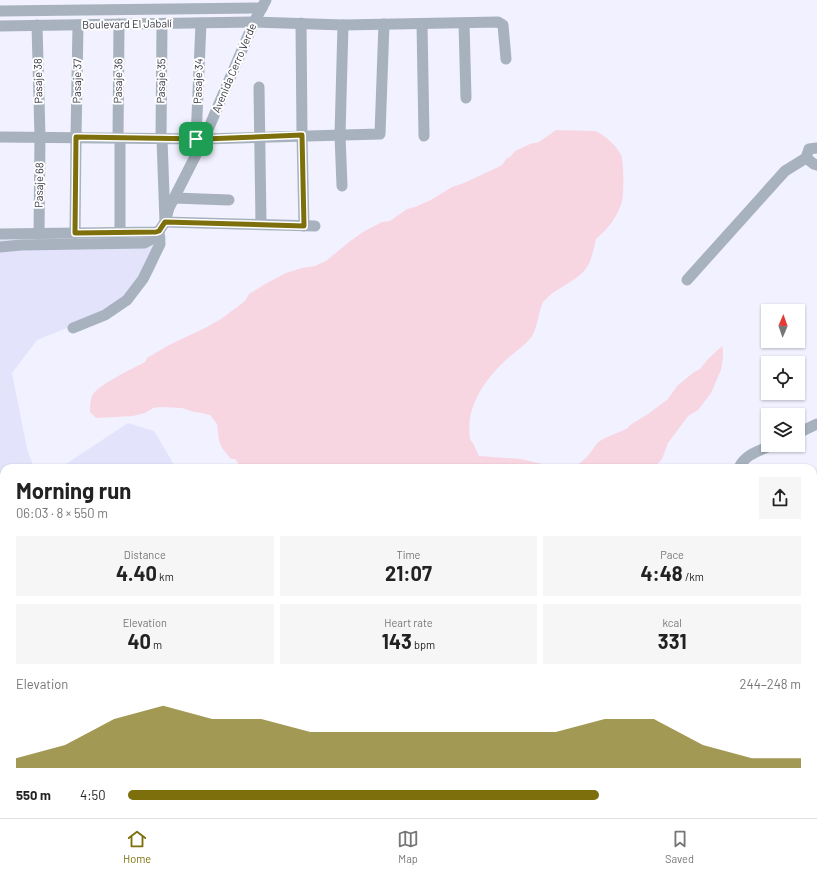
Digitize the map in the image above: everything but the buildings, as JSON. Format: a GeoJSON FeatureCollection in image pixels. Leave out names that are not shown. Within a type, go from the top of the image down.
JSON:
{"type":"FeatureCollection","features":[{"type":"Feature","properties":{"kind":"street","name":"Boulevard El Jabalí"},"geometry":{"type":"LineString","coordinates":[[0,11],[36,5],[264,4]]}},
{"type":"Feature","properties":{"kind":"street","name":"Avenida Cerro Verde"},"geometry":{"type":"LineString","coordinates":[[160,228],[254,22],[264,4]]}},
{"type":"Feature","properties":{"kind":"street","name":"Boulevard El Jabalí"},"geometry":{"type":"LineString","coordinates":[[0,26],[254,22],[343,25],[498,22],[503,25],[505,32],[506,60]]}},
{"type":"Feature","properties":{"kind":"street","name":"Pasaje 34"},"geometry":{"type":"LineString","coordinates":[[200,139],[201,23]]}},
{"type":"Feature","properties":{"kind":"street"},"geometry":{"type":"LineString","coordinates":[[0,234],[120,233],[160,228],[261,224],[309,226],[302,135],[301,23]]}},
{"type":"Feature","properties":{"kind":"street"},"geometry":{"type":"LineString","coordinates":[[464,23],[466,98]]}},
{"type":"Feature","properties":{"kind":"street","name":"Pasaje 36"},"geometry":{"type":"LineString","coordinates":[[119,24],[120,233]]}},
{"type":"Feature","properties":{"kind":"street","name":"Pasaje 35"},"geometry":{"type":"LineString","coordinates":[[160,228],[162,24]]}},
{"type":"Feature","properties":{"kind":"street"},"geometry":{"type":"LineString","coordinates":[[0,137],[200,139],[380,134],[384,24]]}},
{"type":"Feature","properties":{"kind":"street"},"geometry":{"type":"LineString","coordinates":[[422,24],[424,136]]}},
{"type":"Feature","properties":{"kind":"street","name":"Pasaje 37"},"geometry":{"type":"LineString","coordinates":[[75,233],[78,25]]}},
{"type":"Feature","properties":{"kind":"street"},"geometry":{"type":"LineString","coordinates":[[342,186],[340,135],[343,25]]}},
{"type":"Feature","properties":{"kind":"street","name":"Pasaje 38"},"geometry":{"type":"LineString","coordinates":[[37,26],[40,137]]}},
{"type":"Feature","properties":{"kind":"street"},"geometry":{"type":"LineString","coordinates":[[259,87],[261,224]]}},
{"type":"Feature","properties":{"kind":"street","name":"Pasaje 68"},"geometry":{"type":"LineString","coordinates":[[39,234],[40,137]]}},
{"type":"Feature","properties":{"kind":"street"},"geometry":{"type":"LineString","coordinates":[[687,280],[785,171],[806,158],[809,149],[817,148]]}},
{"type":"Feature","properties":{"kind":"street"},"geometry":{"type":"LineString","coordinates":[[806,158],[817,165]]}},
{"type":"Feature","properties":{"kind":"street"},"geometry":{"type":"LineString","coordinates":[[174,198],[229,200]]}},
{"type":"Feature","properties":{"kind":"street"},"geometry":{"type":"LineString","coordinates":[[0,247],[21,245],[144,243],[150,240],[160,228]]}},
{"type":"Feature","properties":{"kind":"street"},"geometry":{"type":"LineString","coordinates":[[73,328],[105,315],[127,300],[143,279],[160,244],[160,228]]}},
{"type":"Feature","properties":{"kind":"street"},"geometry":{"type":"LineString","coordinates":[[805,430],[817,424]]}},
{"type":"Feature","properties":{"kind":"street"},"geometry":{"type":"LineString","coordinates":[[741,464],[747,456],[761,450]]}},
{"type":"Feature","properties":{"kind":"shaded area"},"geometry":{"type":"Polygon","coordinates":[[[556,130],[594,131],[601,134],[613,144],[621,155],[623,164],[622,201],[612,222],[596,239],[591,259],[587,267],[581,275],[548,296],[544,301],[532,336],[492,374],[479,394],[471,415],[469,426],[470,439],[479,456],[521,459],[542,464],[238,464],[235,459],[231,459],[222,448],[219,440],[217,424],[210,415],[182,408],[161,407],[153,408],[145,413],[133,416],[96,418],[90,412],[92,396],[103,385],[145,362],[147,358],[169,345],[221,319],[245,301],[249,294],[267,283],[286,273],[315,266],[326,261],[363,232],[382,222],[390,221],[407,209],[431,200],[452,187],[502,165],[515,151],[530,144],[539,142],[556,130]]]}},
{"type":"Feature","properties":{"kind":"shaded area"},"geometry":{"type":"Polygon","coordinates":[[[0,235],[167,236],[154,271],[130,305],[37,340],[12,373],[27,449],[33,464],[0,464],[0,235]]]}},
{"type":"Feature","properties":{"kind":"shaded area"},"geometry":{"type":"Polygon","coordinates":[[[722,346],[723,357],[721,370],[711,393],[698,410],[688,416],[668,443],[662,459],[658,464],[579,464],[588,456],[598,442],[628,428],[630,425],[668,399],[677,386],[700,369],[722,346]]]}},
{"type":"Feature","properties":{"kind":"shaded area"},"geometry":{"type":"Polygon","coordinates":[[[128,423],[154,431],[174,464],[66,464],[128,423]]]}},
{"type":"Feature","properties":{"kind":"route"},"geometry":{"type":"LineString","coordinates":[[302,135],[304,226],[165,222],[159,231],[156,232],[75,233],[76,137],[196,139],[302,135]]}}]}
